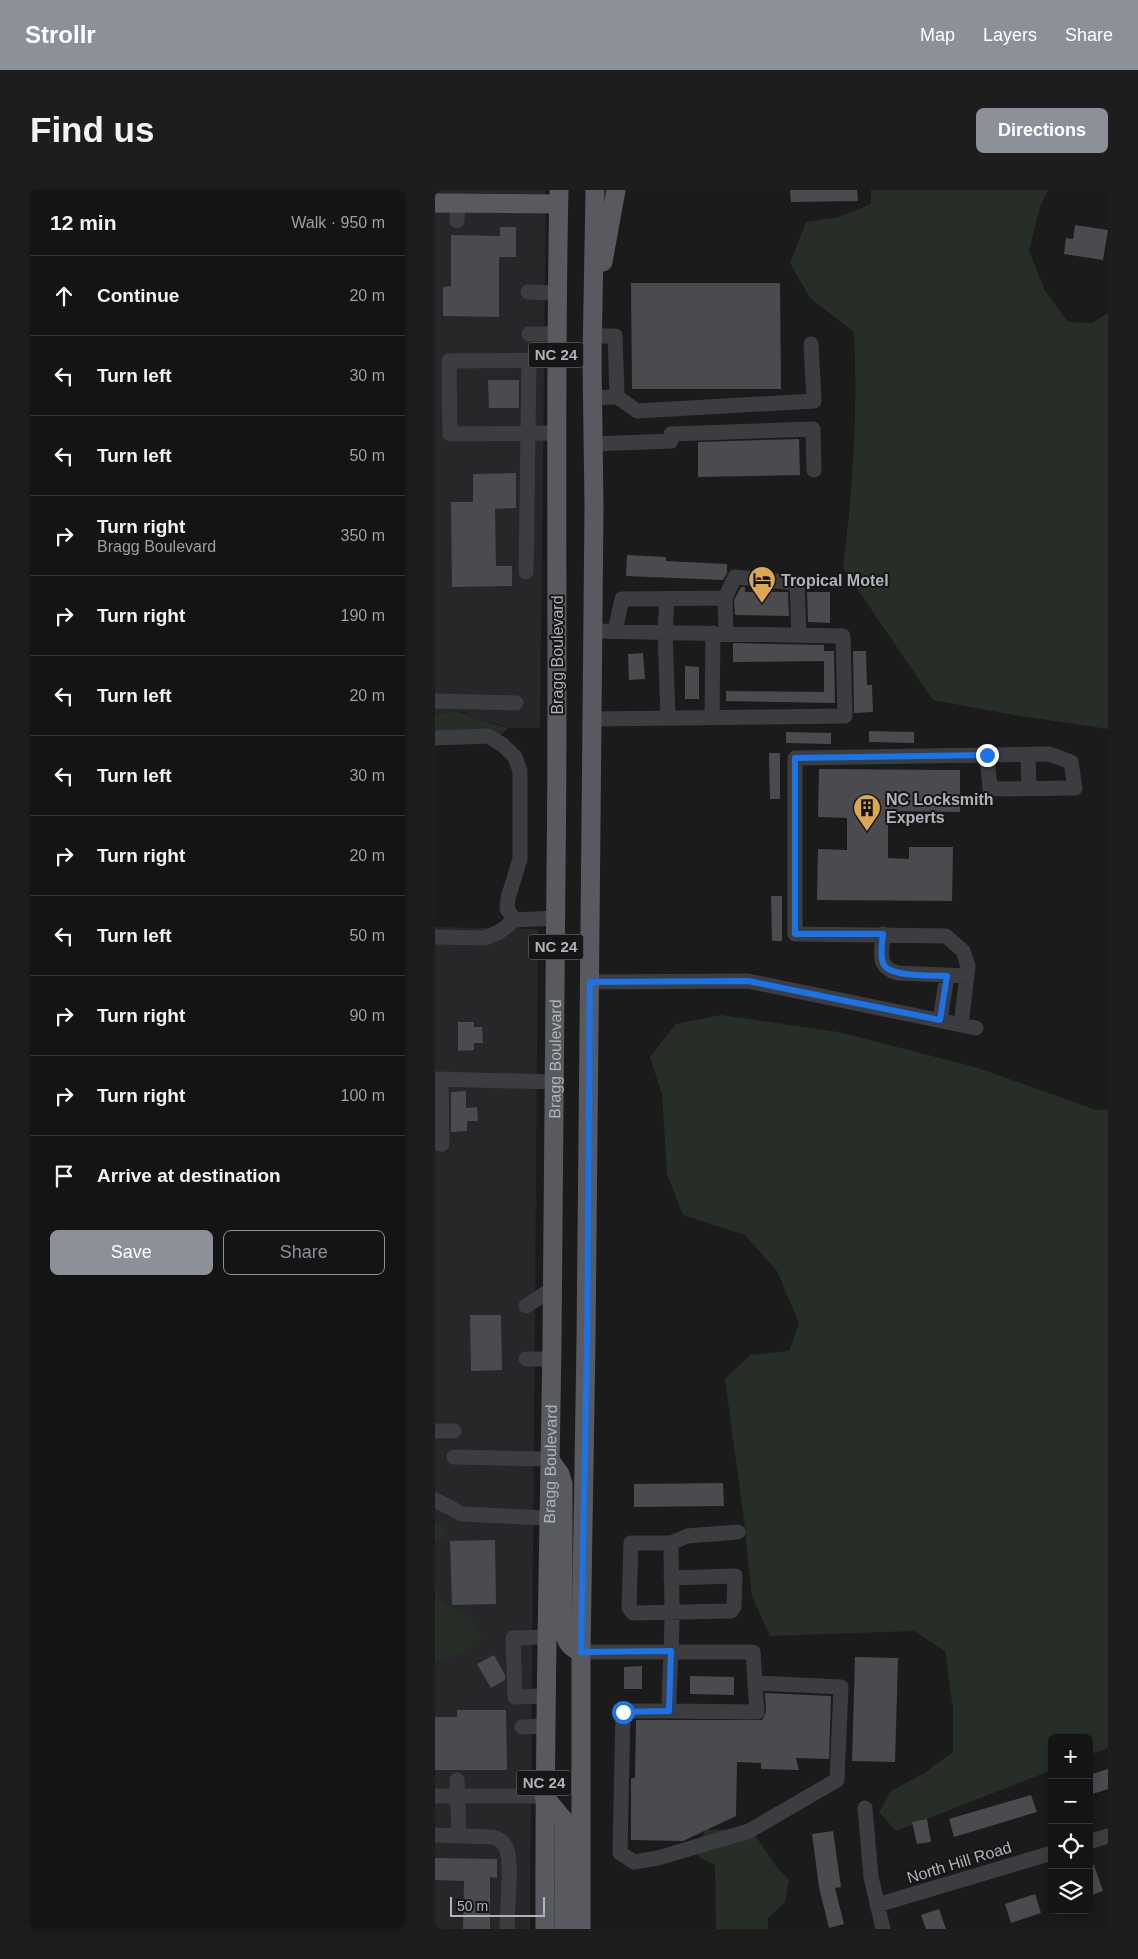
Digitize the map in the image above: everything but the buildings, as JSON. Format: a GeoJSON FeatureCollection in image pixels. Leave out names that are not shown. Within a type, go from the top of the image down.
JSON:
{"type":"FeatureCollection","features":[{"type":"Feature","properties":{"kind":"main road","name":"NC 24"},"geometry":{"type":"LineString","coordinates":[[581,1929],[581,1652],[587,1341],[593,631],[592,336],[595,190]]}},
{"type":"Feature","properties":{"kind":"main road"},"geometry":{"type":"LineString","coordinates":[[593,314],[616,190]]}},
{"type":"Feature","properties":{"kind":"main road"},"geometry":{"type":"LineString","coordinates":[[435,203],[457,212],[505,197],[558,197]]}},
{"type":"Feature","properties":{"kind":"main road","name":"Bragg Boulevard"},"geometry":{"type":"LineString","coordinates":[[545,1929],[544,1796],[558,732],[556,334],[558,197]]}},
{"type":"Feature","properties":{"kind":"main road"},"geometry":{"type":"LineString","coordinates":[[549,1459],[560,1474],[563,1484],[563,1627],[566,1642],[572,1649],[581,1652]]}},
{"type":"Feature","properties":{"kind":"main road"},"geometry":{"type":"LineString","coordinates":[[544,1796],[564,1820],[565,1929]]}},
{"type":"Feature","properties":{"kind":"street"},"geometry":{"type":"LineString","coordinates":[[528,292],[557,292]]}},
{"type":"Feature","properties":{"kind":"street"},"geometry":{"type":"LineString","coordinates":[[529,334],[556,334]]}},
{"type":"Feature","properties":{"kind":"street"},"geometry":{"type":"LineString","coordinates":[[592,336],[615,336],[616,396]]}},
{"type":"Feature","properties":{"kind":"street"},"geometry":{"type":"LineString","coordinates":[[593,398],[616,396],[637,411],[813,401],[811,344]]}},
{"type":"Feature","properties":{"kind":"street"},"geometry":{"type":"LineString","coordinates":[[527,572],[529,360]]}},
{"type":"Feature","properties":{"kind":"street"},"geometry":{"type":"LineString","coordinates":[[556,360],[449,361],[450,434],[556,433]]}},
{"type":"Feature","properties":{"kind":"street"},"geometry":{"type":"LineString","coordinates":[[593,444],[671,441],[671,434],[813,429],[814,470]]}},
{"type":"Feature","properties":{"kind":"street"},"geometry":{"type":"LineString","coordinates":[[712,717],[719,633],[725,598],[735,577],[797,582],[799,635]]}},
{"type":"Feature","properties":{"kind":"street"},"geometry":{"type":"LineString","coordinates":[[615,631],[622,599],[725,598]]}},
{"type":"Feature","properties":{"kind":"street"},"geometry":{"type":"LineString","coordinates":[[667,599],[665,632],[668,718]]}},
{"type":"Feature","properties":{"kind":"street"},"geometry":{"type":"LineString","coordinates":[[592,719],[845,716],[843,636],[593,631]]}},
{"type":"Feature","properties":{"kind":"street"},"geometry":{"type":"LineString","coordinates":[[435,701],[516,703]]}},
{"type":"Feature","properties":{"kind":"street"},"geometry":{"type":"LineString","coordinates":[[435,738],[487,736],[503,745],[515,757],[520,771],[520,859],[508,898],[507,909],[515,920]]}},
{"type":"Feature","properties":{"kind":"street"},"geometry":{"type":"LineString","coordinates":[[1028,754],[1029,788]]}},
{"type":"Feature","properties":{"kind":"street"},"geometry":{"type":"LineString","coordinates":[[961,1025],[968,966],[963,950],[946,936],[795,934],[795,758],[1049,754],[1071,762],[1075,788],[990,789],[987,755]]}},
{"type":"Feature","properties":{"kind":"street"},"geometry":{"type":"LineString","coordinates":[[435,937],[485,938],[499,932],[515,920],[556,918]]}},
{"type":"Feature","properties":{"kind":"street"},"geometry":{"type":"LineString","coordinates":[[883,934],[882,959],[883,965],[888,970],[898,973],[967,976]]}},
{"type":"Feature","properties":{"kind":"street"},"geometry":{"type":"LineString","coordinates":[[940,1020],[947,976]]}},
{"type":"Feature","properties":{"kind":"street"},"geometry":{"type":"LineString","coordinates":[[590,982],[748,981],[976,1028]]}},
{"type":"Feature","properties":{"kind":"street"},"geometry":{"type":"LineString","coordinates":[[435,1143],[442,1144],[438,1079],[554,1082]]}},
{"type":"Feature","properties":{"kind":"street"},"geometry":{"type":"LineString","coordinates":[[526,1306],[552,1289]]}},
{"type":"Feature","properties":{"kind":"street"},"geometry":{"type":"LineString","coordinates":[[526,1359],[551,1359]]}},
{"type":"Feature","properties":{"kind":"street"},"geometry":{"type":"LineString","coordinates":[[435,1431],[454,1431]]}},
{"type":"Feature","properties":{"kind":"street"},"geometry":{"type":"LineString","coordinates":[[454,1457],[549,1459]]}},
{"type":"Feature","properties":{"kind":"street"},"geometry":{"type":"LineString","coordinates":[[435,1500],[462,1514],[548,1518]]}},
{"type":"Feature","properties":{"kind":"street"},"geometry":{"type":"LineString","coordinates":[[671,1578],[735,1576],[734,1607],[731,1611],[633,1614],[629,1608],[631,1543],[671,1544],[687,1536],[738,1532]]}},
{"type":"Feature","properties":{"kind":"street"},"geometry":{"type":"LineString","coordinates":[[669,1711],[672,1613],[671,1544]]}},
{"type":"Feature","properties":{"kind":"street"},"geometry":{"type":"LineString","coordinates":[[546,1696],[515,1696],[513,1638],[547,1637]]}},
{"type":"Feature","properties":{"kind":"street"},"geometry":{"type":"LineString","coordinates":[[581,1652],[753,1652],[755,1683],[757,1712],[623,1712],[620,1853],[634,1862],[658,1858],[749,1831],[837,1780],[841,1687],[755,1683]]}},
{"type":"Feature","properties":{"kind":"street"},"geometry":{"type":"LineString","coordinates":[[522,1727],[545,1726]]}},
{"type":"Feature","properties":{"kind":"street"},"geometry":{"type":"LineString","coordinates":[[457,1780],[459,1835]]}},
{"type":"Feature","properties":{"kind":"street"},"geometry":{"type":"LineString","coordinates":[[435,1796],[544,1796]]}},
{"type":"Feature","properties":{"kind":"street"},"geometry":{"type":"LineString","coordinates":[[865,1808],[867,1842],[877,1905],[883,1929]]}},
{"type":"Feature","properties":{"kind":"street"},"geometry":{"type":"LineString","coordinates":[[435,1835],[493,1837],[500,1840],[507,1848],[509,1859],[507,1929]]}},
{"type":"Feature","properties":{"kind":"street"},"geometry":{"type":"LineString","coordinates":[[1093,1841],[1108,1836]]}},
{"type":"Feature","properties":{"kind":"street","name":"North Hill Road"},"geometry":{"type":"LineString","coordinates":[[877,1905],[1048,1854]]}},
{"type":"Feature","properties":{"kind":"shaded area"},"geometry":{"type":"Polygon","coordinates":[[[435,190],[546,190],[540,728],[508,728],[499,724],[475,720],[464,712],[455,711],[435,714],[435,190]]]}},
{"type":"Feature","properties":{"kind":"shaded area"},"geometry":{"type":"Polygon","coordinates":[[[871,190],[1048,190],[1040,207],[1029,251],[1045,291],[1068,322],[1092,323],[1108,313],[1108,729],[1014,715],[933,700],[843,568],[854,450],[854,332],[810,298],[790,263],[806,222],[839,217],[871,204],[871,190]]]}},
{"type":"Feature","properties":{"kind":"shaded area"},"geometry":{"type":"Polygon","coordinates":[[[455,711],[477,720],[508,728],[502,734],[458,742],[435,742],[435,714],[455,711]]]}},
{"type":"Feature","properties":{"kind":"shaded area"},"geometry":{"type":"Polygon","coordinates":[[[435,927],[538,929],[530,1929],[435,1929],[435,927]]]}},
{"type":"Feature","properties":{"kind":"shaded area"},"geometry":{"type":"Polygon","coordinates":[[[721,1015],[838,1032],[975,1067],[1096,1110],[1108,1109],[1108,1748],[1093,1754],[1093,1734],[1048,1734],[1048,1772],[896,1831],[879,1812],[891,1791],[923,1774],[953,1752],[953,1709],[945,1651],[914,1631],[770,1636],[752,1596],[725,1379],[750,1355],[789,1351],[799,1323],[777,1271],[745,1235],[683,1215],[667,1174],[662,1094],[650,1057],[676,1024],[721,1015]]]}},
{"type":"Feature","properties":{"kind":"shaded area"},"geometry":{"type":"Polygon","coordinates":[[[440,1523],[446,1535],[435,1542],[435,1524],[440,1523]]]}},
{"type":"Feature","properties":{"kind":"shaded area"},"geometry":{"type":"Polygon","coordinates":[[[435,1588],[441,1601],[471,1618],[481,1637],[460,1654],[435,1661],[435,1588]]]}},
{"type":"Feature","properties":{"kind":"shaded area"},"geometry":{"type":"Polygon","coordinates":[[[751,1829],[775,1865],[789,1880],[785,1902],[768,1918],[768,1929],[716,1929],[715,1865],[700,1858],[693,1848],[706,1830],[751,1829]]]}},
{"type":"Feature","properties":{"kind":"place","name":"Tropical Motel"},"geometry":{"type":"Point","coordinates":[762,604]}},
{"type":"Feature","properties":{"kind":"place","name":"NC Locksmith Experts"},"geometry":{"type":"Point","coordinates":[867,832]}},
{"type":"Feature","properties":{"kind":"route"},"geometry":{"type":"LineString","coordinates":[[623,1712],[669,1711],[671,1651],[581,1652],[587,1341],[590,982],[748,981],[940,1020],[947,976],[898,973],[888,970],[883,965],[882,959],[883,934],[795,934],[795,758],[987,755]]}}]}
